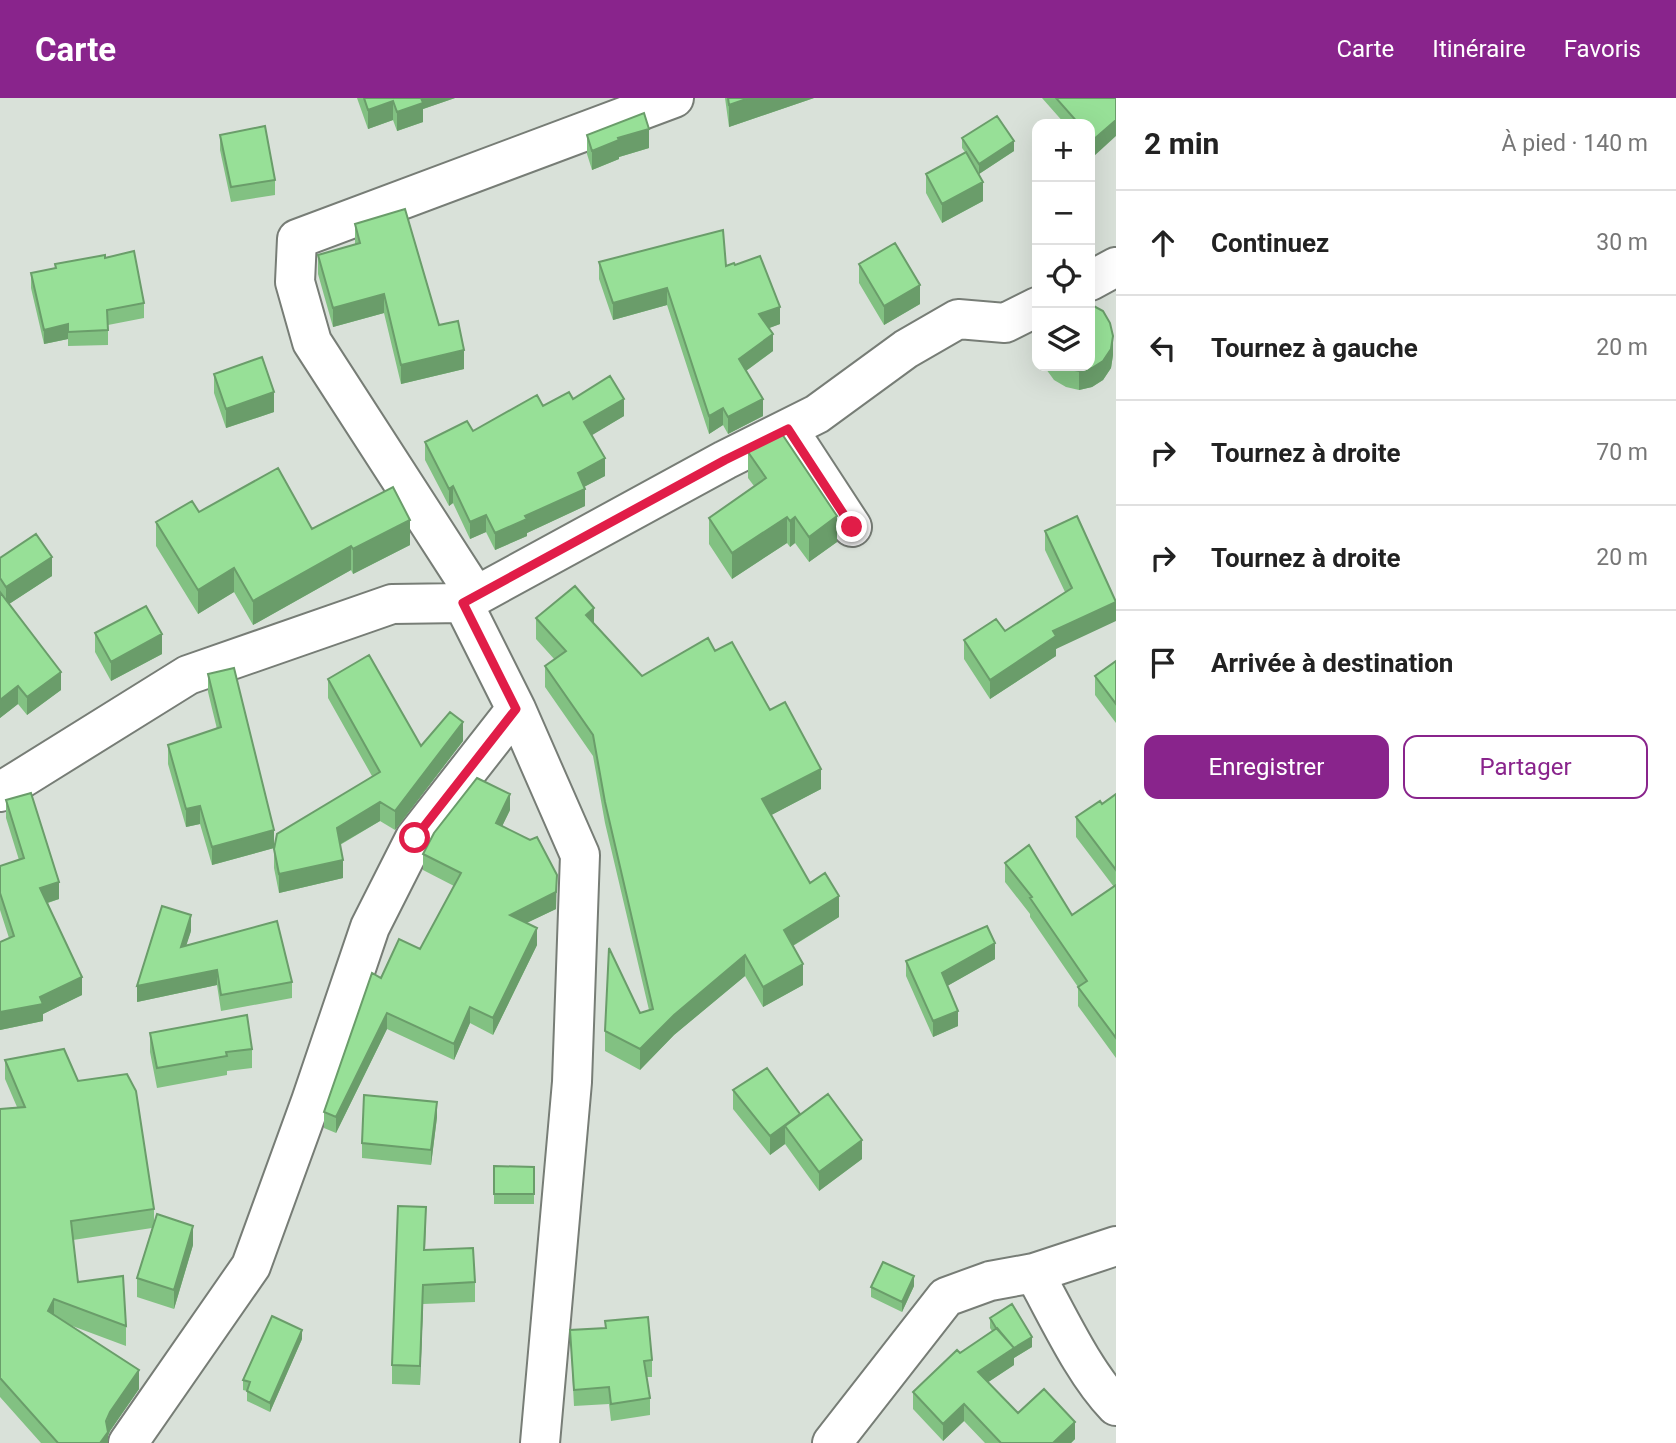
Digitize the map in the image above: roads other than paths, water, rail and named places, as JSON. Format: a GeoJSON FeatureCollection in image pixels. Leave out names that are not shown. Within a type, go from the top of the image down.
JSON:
{"type":"FeatureCollection","features":[{"type":"Feature","properties":{"kind":"street"},"geometry":{"type":"LineString","coordinates":[[540,1443],[572,1082],[580,855],[470,599],[312,342],[295,282],[297,239],[674,98]]}},
{"type":"Feature","properties":{"kind":"street"},"geometry":{"type":"LineString","coordinates":[[1095,278],[1116,267]]}},
{"type":"Feature","properties":{"kind":"street"},"geometry":{"type":"LineString","coordinates":[[0,792],[188,675],[392,604],[470,599],[725,460],[817,414],[906,349],[958,319],[1005,323],[1035,308]]}},
{"type":"Feature","properties":{"kind":"street"},"geometry":{"type":"LineString","coordinates":[[788,429],[852,527]]}},
{"type":"Feature","properties":{"kind":"street"},"geometry":{"type":"LineString","coordinates":[[128,1443],[251,1266],[370,927],[415,838],[516,709]]}},
{"type":"Feature","properties":{"kind":"street"},"geometry":{"type":"LineString","coordinates":[[832,1443],[946,1297],[990,1281],[1034,1273],[1116,1246]]}},
{"type":"Feature","properties":{"kind":"street"},"geometry":{"type":"LineString","coordinates":[[1034,1273],[1080,1357],[1116,1406]]}}]}
